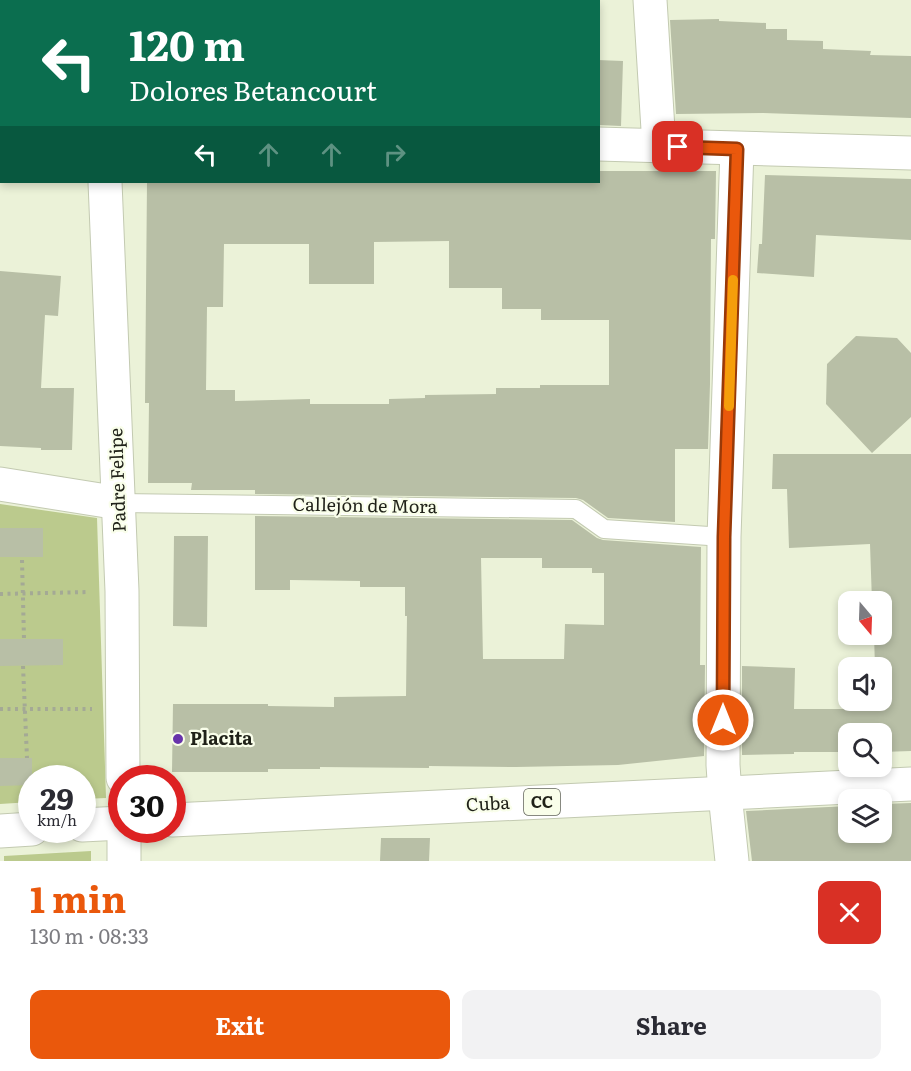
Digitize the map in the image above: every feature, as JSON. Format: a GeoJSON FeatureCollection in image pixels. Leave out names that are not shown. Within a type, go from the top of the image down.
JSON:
{"type":"FeatureCollection","features":[{"type":"Feature","properties":{"kind":"street"},"geometry":{"type":"LineString","coordinates":[[650,0],[659,146]]}},
{"type":"Feature","properties":{"kind":"street"},"geometry":{"type":"LineString","coordinates":[[600,144],[911,153]]}},
{"type":"Feature","properties":{"kind":"street"},"geometry":{"type":"LineString","coordinates":[[732,861],[723,765],[724,537],[737,149]]}},
{"type":"Feature","properties":{"kind":"street","name":"Padre Felipe"},"geometry":{"type":"LineString","coordinates":[[105,183],[122,591],[123,765]]}},
{"type":"Feature","properties":{"kind":"street","name":"Callejón de Mora"},"geometry":{"type":"LineString","coordinates":[[0,484],[119,503]]}},
{"type":"Feature","properties":{"kind":"street","name":"Cuba"},"geometry":{"type":"LineString","coordinates":[[186,819],[911,784]]}},
{"type":"Feature","properties":{"kind":"street"},"geometry":{"type":"LineString","coordinates":[[0,831],[18,822]]}},
{"type":"Feature","properties":{"kind":"street"},"geometry":{"type":"LineString","coordinates":[[124,843],[124,861]]}},
{"type":"Feature","properties":{"kind":"lane","name":"Callejón de Mora"},"geometry":{"type":"LineString","coordinates":[[119,503],[576,509],[604,529],[724,537]]}},
{"type":"Feature","properties":{"kind":"path"},"geometry":{"type":"LineString","coordinates":[[22,560],[24,639]]}},
{"type":"Feature","properties":{"kind":"path"},"geometry":{"type":"LineString","coordinates":[[0,594],[122,591]]}},
{"type":"Feature","properties":{"kind":"path"},"geometry":{"type":"LineString","coordinates":[[23,666],[27,758]]}},
{"type":"Feature","properties":{"kind":"path"},"geometry":{"type":"LineString","coordinates":[[0,709],[124,709]]}},
{"type":"Feature","properties":{"kind":"green space"},"geometry":{"type":"Polygon","coordinates":[[[0,504],[97,518],[106,798],[96,798],[96,765],[18,765],[18,803],[0,804],[0,504]]]}},
{"type":"Feature","properties":{"kind":"green space"},"geometry":{"type":"Polygon","coordinates":[[[91,851],[91,861],[4,861],[4,856],[91,851]]]}},
{"type":"Feature","properties":{"kind":"building"},"geometry":{"type":"Polygon","coordinates":[[[719,19],[719,21],[766,23],[766,29],[787,29],[787,40],[823,41],[823,49],[871,51],[870,55],[911,56],[911,118],[763,113],[676,114],[670,20],[719,19]]]}},
{"type":"Feature","properties":{"kind":"building"},"geometry":{"type":"Polygon","coordinates":[[[600,60],[623,61],[621,126],[600,125],[600,60]]]}},
{"type":"Feature","properties":{"kind":"building"},"geometry":{"type":"Polygon","coordinates":[[[600,171],[716,171],[715,239],[711,239],[708,449],[675,449],[675,522],[608,518],[583,500],[576,498],[255,494],[255,490],[191,490],[192,483],[148,483],[149,403],[145,403],[147,183],[600,183],[600,171]],[[449,241],[374,242],[374,284],[309,284],[309,244],[224,244],[223,307],[207,307],[206,390],[235,390],[235,401],[310,399],[310,404],[389,404],[389,399],[425,398],[425,395],[496,394],[496,388],[540,388],[540,385],[609,385],[609,320],[541,320],[541,309],[502,309],[502,288],[449,288],[449,241]]]}},
{"type":"Feature","properties":{"kind":"building"},"geometry":{"type":"Polygon","coordinates":[[[765,175],[911,179],[911,240],[816,235],[814,277],[757,273],[759,244],[762,244],[765,175]]]}},
{"type":"Feature","properties":{"kind":"building"},"geometry":{"type":"Polygon","coordinates":[[[0,271],[61,276],[58,316],[45,315],[41,388],[74,388],[72,450],[0,446],[0,271]]]}},
{"type":"Feature","properties":{"kind":"building"},"geometry":{"type":"Polygon","coordinates":[[[856,336],[897,338],[911,353],[911,417],[872,453],[826,404],[827,364],[856,336]]]}},
{"type":"Feature","properties":{"kind":"building"},"geometry":{"type":"Polygon","coordinates":[[[773,454],[911,454],[911,751],[892,752],[892,723],[838,723],[838,752],[742,755],[742,666],[795,668],[794,709],[892,711],[892,657],[875,657],[874,645],[892,645],[892,591],[872,591],[870,544],[789,548],[787,489],[772,489],[773,454]]]}},
{"type":"Feature","properties":{"kind":"building"},"geometry":{"type":"Polygon","coordinates":[[[255,516],[572,520],[603,540],[701,547],[700,665],[705,665],[704,756],[618,765],[320,767],[320,769],[268,769],[268,772],[186,772],[186,765],[172,765],[173,704],[334,707],[334,697],[406,696],[405,587],[360,587],[360,581],[290,580],[290,590],[255,590],[255,516]],[[481,558],[483,659],[564,659],[565,624],[604,625],[604,573],[592,573],[592,568],[542,568],[542,558],[481,558]]]}},
{"type":"Feature","properties":{"kind":"building"},"geometry":{"type":"Polygon","coordinates":[[[0,528],[43,528],[43,557],[0,557],[0,528]]]}},
{"type":"Feature","properties":{"kind":"building"},"geometry":{"type":"Polygon","coordinates":[[[174,536],[208,536],[207,627],[173,626],[174,536]]]}},
{"type":"Feature","properties":{"kind":"building"},"geometry":{"type":"Polygon","coordinates":[[[0,639],[63,639],[63,665],[0,666],[0,639]]]}},
{"type":"Feature","properties":{"kind":"building"},"geometry":{"type":"Polygon","coordinates":[[[0,758],[32,758],[32,765],[18,765],[18,785],[0,786],[0,758]]]}},
{"type":"Feature","properties":{"kind":"building"},"geometry":{"type":"Polygon","coordinates":[[[911,803],[911,861],[752,861],[746,811],[838,807],[838,843],[892,843],[892,804],[911,803]]]}},
{"type":"Feature","properties":{"kind":"building"},"geometry":{"type":"Polygon","coordinates":[[[381,838],[430,838],[429,861],[380,861],[381,838]]]}},
{"type":"Feature","properties":{"kind":"slow traffic"},"geometry":{"type":"LineString","coordinates":[[729,406],[733,280]]}},
{"type":"Feature","properties":{"kind":"place","name":"Placita"},"geometry":{"type":"Point","coordinates":[178,739]}},
{"type":"Feature","properties":{"kind":"route"},"geometry":{"type":"LineString","coordinates":[[678,147],[737,149],[724,537],[723,720]]}}]}
